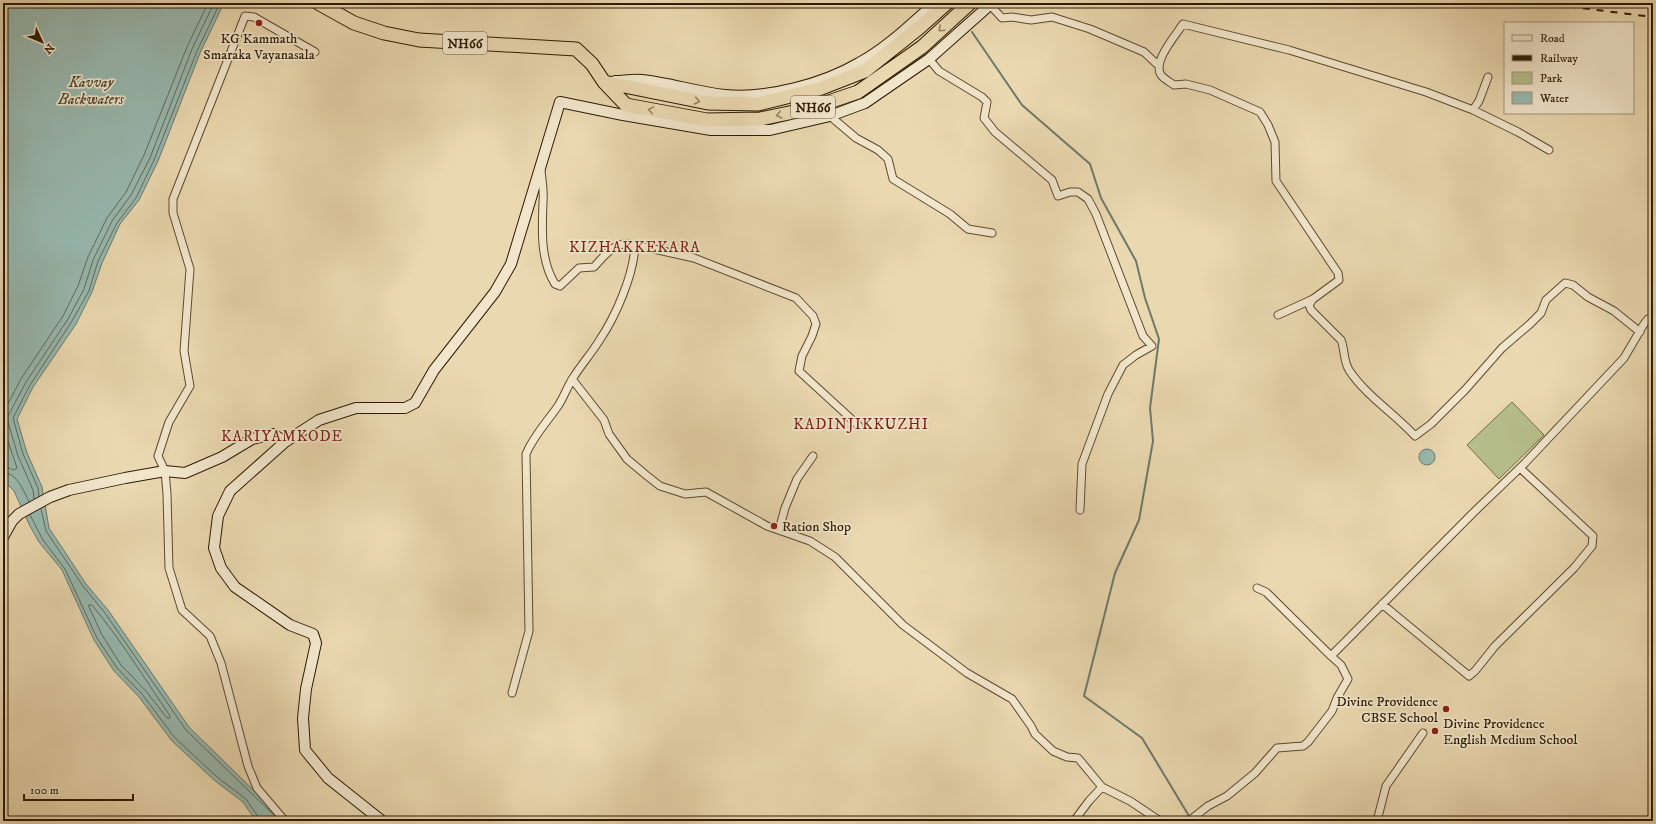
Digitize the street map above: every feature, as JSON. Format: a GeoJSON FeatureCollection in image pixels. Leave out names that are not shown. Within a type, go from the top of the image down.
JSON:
{"type":"FeatureCollection","features":[{"type":"Feature","properties":{"kind":"highway","name":"NH66"},"geometry":{"type":"LineString","coordinates":[[318,3],[354,22],[384,32],[419,40],[576,49],[592,64],[604,82],[626,105],[707,120],[760,119],[808,108],[858,92],[922,47],[970,3]]}},
{"type":"Feature","properties":{"kind":"highway","name":"NH66"},"geometry":{"type":"LineString","coordinates":[[604,82],[708,103],[758,104],[819,89],[865,71],[947,3]]}},
{"type":"Feature","properties":{"kind":"street"},"geometry":{"type":"LineString","coordinates":[[604,82],[641,79],[726,95],[756,95],[801,86],[823,79],[859,63],[894,39],[935,3]]}},
{"type":"Feature","properties":{"kind":"street"},"geometry":{"type":"LineString","coordinates":[[382,821],[328,778],[305,750],[303,718],[306,689],[316,643],[313,634],[290,625],[235,587],[221,568],[214,548],[218,516],[230,491],[285,442],[318,420],[356,408],[405,408],[415,403],[434,370],[495,292],[511,264],[528,202],[541,166],[560,102],[623,115],[711,130],[770,130],[830,116],[865,103],[929,59],[991,4],[1002,18],[1012,17],[1031,20],[1052,17],[1090,29],[1144,52],[1157,62],[1161,75],[1174,86],[1186,84],[1210,90],[1260,112],[1268,125],[1274,142],[1276,181],[1338,273],[1339,280],[1313,299],[1278,315]]}},
{"type":"Feature","properties":{"kind":"street"},"geometry":{"type":"LineString","coordinates":[[285,821],[257,788],[248,766],[221,663],[210,636],[182,610],[169,568],[165,472],[158,456],[169,422],[190,386],[184,351],[190,269],[173,213],[173,199],[245,16],[254,17],[315,52]]}},
{"type":"Feature","properties":{"kind":"street"},"geometry":{"type":"LineString","coordinates":[[1157,62],[1183,24],[1296,52],[1426,92],[1473,110],[1518,132],[1549,150]]}},
{"type":"Feature","properties":{"kind":"street"},"geometry":{"type":"LineString","coordinates":[[929,59],[939,71],[982,97],[987,102],[984,118],[995,132],[1052,180],[1058,196],[1070,192],[1078,192],[1088,199],[1096,214],[1143,336],[1152,346],[1136,355],[1123,365],[1108,394],[1082,464],[1080,510]]}},
{"type":"Feature","properties":{"kind":"street"},"geometry":{"type":"LineString","coordinates":[[1473,110],[1479,101],[1488,77]]}},
{"type":"Feature","properties":{"kind":"street"},"geometry":{"type":"LineString","coordinates":[[830,116],[856,138],[878,150],[888,159],[893,179],[950,214],[968,229],[992,233]]}},
{"type":"Feature","properties":{"kind":"street"},"geometry":{"type":"LineString","coordinates":[[541,166],[544,200],[541,225],[550,277],[555,284],[560,286],[579,268],[594,267],[610,249],[624,244],[694,258],[796,298],[813,316],[816,324],[802,356],[798,371],[859,426]]}},
{"type":"Feature","properties":{"kind":"street"},"geometry":{"type":"LineString","coordinates":[[512,693],[529,630],[526,454],[533,439],[559,404],[572,380],[600,341],[630,276],[635,245]]}},
{"type":"Feature","properties":{"kind":"street"},"geometry":{"type":"LineString","coordinates":[[1313,299],[1310,305],[1311,310],[1341,340],[1344,359],[1349,369],[1379,403],[1406,426],[1415,436],[1431,424],[1465,390],[1502,348],[1541,313],[1546,300],[1565,283],[1573,285],[1588,296],[1614,311],[1640,332]]}},
{"type":"Feature","properties":{"kind":"street"},"geometry":{"type":"LineString","coordinates":[[1331,656],[1474,512],[1520,468],[1624,358],[1644,324],[1653,316]]}},
{"type":"Feature","properties":{"kind":"street"},"geometry":{"type":"LineString","coordinates":[[572,380],[604,420],[609,434],[627,459],[660,486],[685,494],[706,492],[767,526],[810,541],[835,557],[903,625],[967,673],[1012,699],[1031,726],[1034,734],[1053,751],[1067,757],[1078,758],[1102,787],[1130,801],[1160,821]]}},
{"type":"Feature","properties":{"kind":"street"},"geometry":{"type":"LineString","coordinates":[[3,537],[12,521],[19,514],[46,499],[69,490],[125,478],[165,472],[185,473],[222,457],[252,439],[273,434],[285,442]]}},
{"type":"Feature","properties":{"kind":"street"},"geometry":{"type":"LineString","coordinates":[[779,530],[785,508],[795,487],[797,479],[813,456]]}},
{"type":"Feature","properties":{"kind":"street"},"geometry":{"type":"LineString","coordinates":[[1382,604],[1469,676],[1475,671],[1495,646],[1574,568],[1592,546],[1593,536],[1520,468]]}},
{"type":"Feature","properties":{"kind":"street"},"geometry":{"type":"LineString","coordinates":[[1189,821],[1208,806],[1227,796],[1255,773],[1277,748],[1303,746],[1308,742],[1332,711],[1337,698],[1348,679],[1341,665],[1266,592],[1256,588]]}},
{"type":"Feature","properties":{"kind":"street"},"geometry":{"type":"LineString","coordinates":[[1377,821],[1386,786],[1423,733]]}},
{"type":"Feature","properties":{"kind":"street"},"geometry":{"type":"LineString","coordinates":[[1074,821],[1102,787]]}},
{"type":"Feature","properties":{"kind":"green space"},"geometry":{"type":"Polygon","coordinates":[[[1512,402],[1544,435],[1499,479],[1467,445],[1512,402]]]}},
{"type":"Feature","properties":{"kind":"water","name":"Kavvay Backwaters"},"geometry":{"type":"Polygon","coordinates":[[[3,3],[224,3],[200,53],[158,161],[139,200],[120,224],[102,263],[92,292],[76,324],[33,387],[17,419],[27,453],[42,487],[49,528],[86,584],[108,610],[189,727],[285,821],[256,821],[243,802],[214,780],[172,741],[139,697],[114,671],[94,640],[62,570],[39,542],[14,491],[3,480],[3,3]]]}},
{"type":"Feature","properties":{"kind":"water"},"geometry":{"type":"Polygon","coordinates":[[[1424,449],[1430,449],[1435,454],[1433,463],[1430,465],[1424,465],[1419,460],[1419,454],[1424,449]]]}},
{"type":"Feature","properties":{"kind":"waterway"},"geometry":{"type":"LineString","coordinates":[[972,32],[1022,105],[1090,164],[1101,198],[1136,261],[1145,298],[1159,339],[1150,408],[1153,441],[1139,520],[1115,573],[1084,696],[1142,738],[1189,816]]}},
{"type":"Feature","properties":{"kind":"railway"},"geometry":{"type":"LineString","coordinates":[[1541,3],[1653,17]]}},
{"type":"Feature","properties":{"kind":"railway"},"geometry":{"type":"LineString","coordinates":[[1629,3],[1653,6]]}},
{"type":"Feature","properties":{"kind":"place","name":"KG Kammath Smaraka Vayanasala"},"geometry":{"type":"Point","coordinates":[259,23]}},
{"type":"Feature","properties":{"kind":"place","name":"Ration Shop"},"geometry":{"type":"Point","coordinates":[774,526]}},
{"type":"Feature","properties":{"kind":"place","name":"Divine Providence CBSE School"},"geometry":{"type":"Point","coordinates":[1446,709]}},
{"type":"Feature","properties":{"kind":"place","name":"Divine Providence English Medium School"},"geometry":{"type":"Point","coordinates":[1435,731]}},
{"type":"Feature","properties":{"kind":"district","name":"KIZHAKKEKARA"},"geometry":{"type":"Point","coordinates":[635,247]}},
{"type":"Feature","properties":{"kind":"district","name":"KADINJIKKUZHI"},"geometry":{"type":"Point","coordinates":[861,424]}},
{"type":"Feature","properties":{"kind":"district","name":"KARIYAMKODE"},"geometry":{"type":"Point","coordinates":[282,436]}}]}
